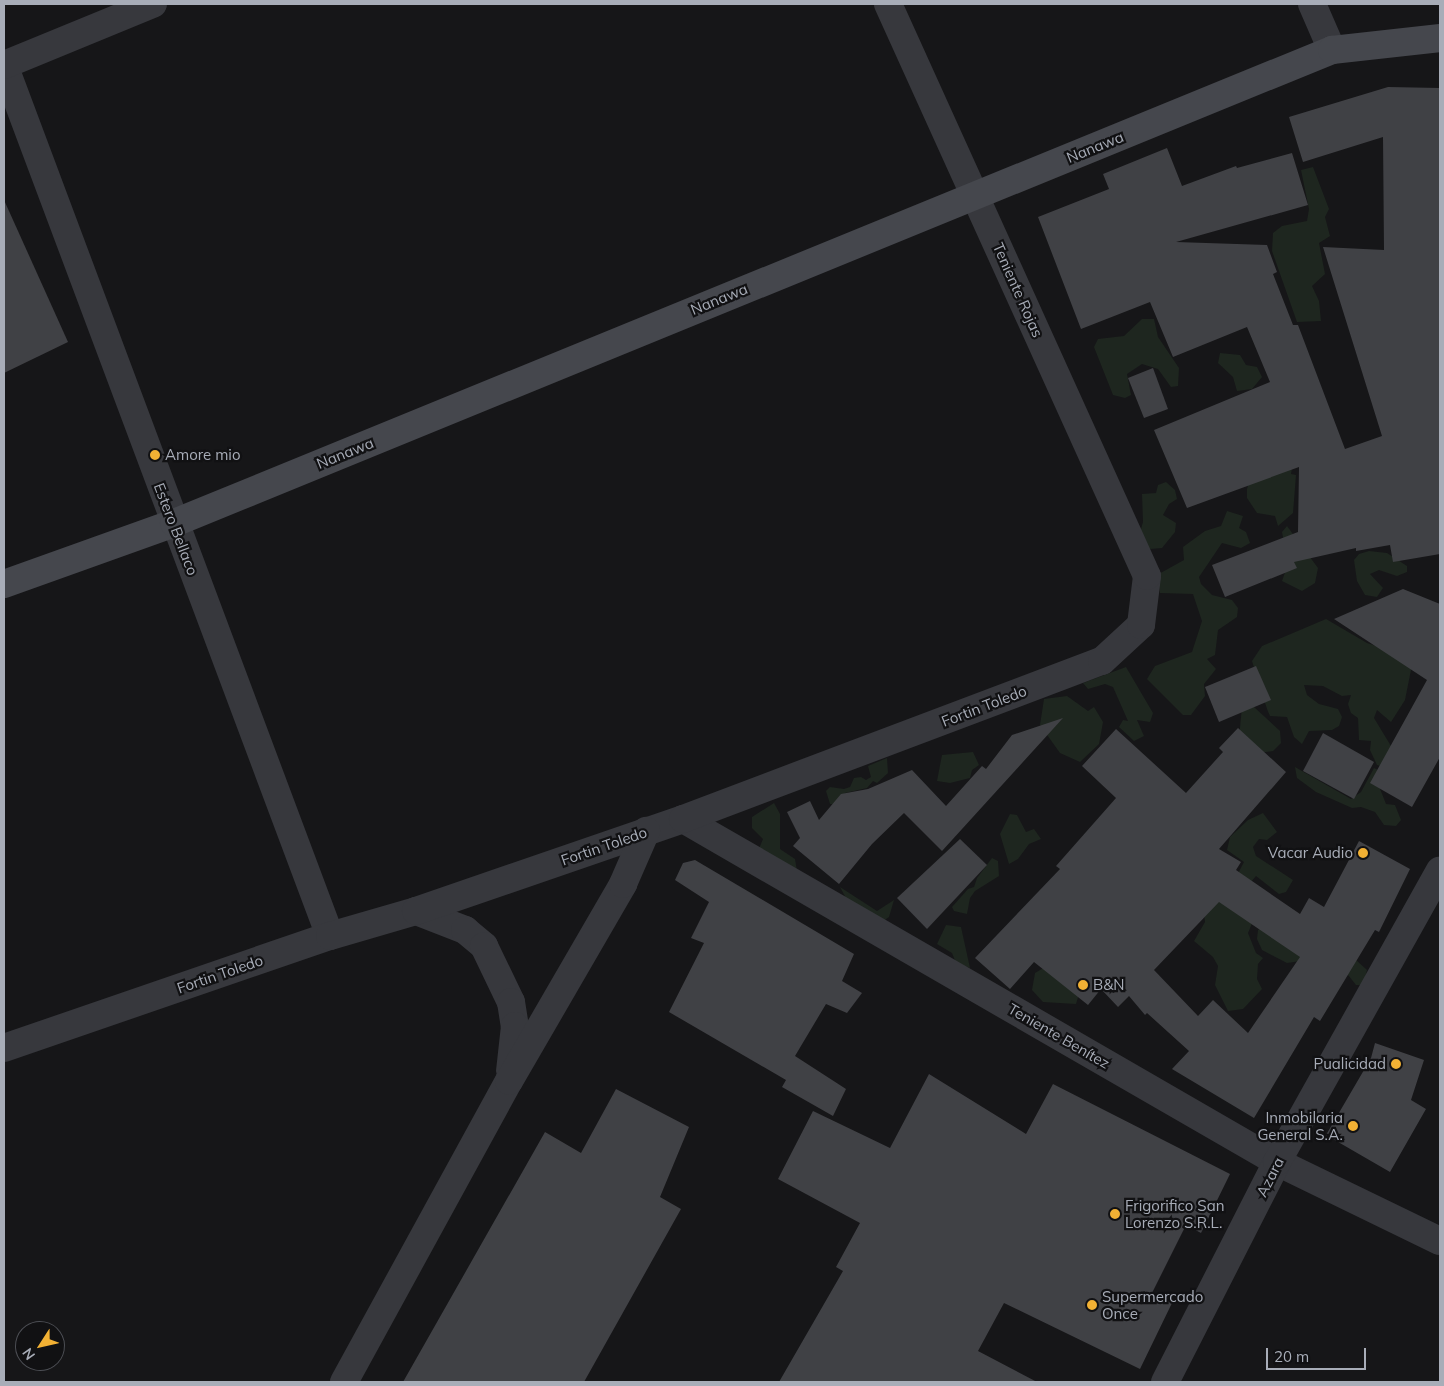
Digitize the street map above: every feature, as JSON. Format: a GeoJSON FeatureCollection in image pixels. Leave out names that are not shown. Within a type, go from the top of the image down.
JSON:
{"type":"FeatureCollection","features":[{"type":"Feature","properties":{"kind":"street"},"geometry":{"type":"LineString","coordinates":[[4,65],[154,4]]}},
{"type":"Feature","properties":{"kind":"street","name":"Teniente Rojas"},"geometry":{"type":"LineString","coordinates":[[888,4],[1147,576]]}},
{"type":"Feature","properties":{"kind":"street"},"geometry":{"type":"LineString","coordinates":[[1312,4],[1332,50]]}},
{"type":"Feature","properties":{"kind":"street","name":"Nanawa"},"geometry":{"type":"LineString","coordinates":[[4,584],[174,523],[1332,50],[1440,38]]}},
{"type":"Feature","properties":{"kind":"street","name":"Estero Bellaco"},"geometry":{"type":"LineString","coordinates":[[4,65],[330,936]]}},
{"type":"Feature","properties":{"kind":"street","name":"Fortin Toledo"},"geometry":{"type":"LineString","coordinates":[[4,1048],[330,936],[416,911],[646,831],[683,820],[1102,661],[1141,624],[1147,576]]}},
{"type":"Feature","properties":{"kind":"street","name":"Teniente Benítez"},"geometry":{"type":"LineString","coordinates":[[683,820],[1277,1162],[1440,1241]]}},
{"type":"Feature","properties":{"kind":"street"},"geometry":{"type":"LineString","coordinates":[[344,1382],[509,1081],[623,884],[646,831]]}},
{"type":"Feature","properties":{"kind":"street","name":"Azara"},"geometry":{"type":"LineString","coordinates":[[1165,1382],[1277,1162],[1440,870]]}},
{"type":"Feature","properties":{"kind":"street"},"geometry":{"type":"LineString","coordinates":[[416,911],[465,930],[484,946],[501,977],[511,1002],[515,1026],[509,1081]]}},
{"type":"Feature","properties":{"kind":"shaded area"},"geometry":{"type":"Polygon","coordinates":[[[1313,167],[1329,209],[1325,217],[1330,236],[1319,243],[1325,274],[1312,286],[1319,301],[1321,321],[1297,322],[1272,251],[1273,233],[1282,226],[1307,221],[1309,209],[1301,170],[1313,167]]]}},
{"type":"Feature","properties":{"kind":"shaded area"},"geometry":{"type":"Polygon","coordinates":[[[1142,319],[1154,319],[1158,337],[1179,368],[1178,386],[1171,387],[1158,369],[1142,364],[1127,374],[1131,395],[1125,398],[1113,395],[1094,347],[1098,339],[1124,336],[1142,319]]]}},
{"type":"Feature","properties":{"kind":"shaded area"},"geometry":{"type":"Polygon","coordinates":[[[1220,353],[1240,355],[1246,365],[1257,367],[1262,377],[1252,389],[1237,391],[1233,377],[1218,363],[1220,353]]]}},
{"type":"Feature","properties":{"kind":"shaded area"},"geometry":{"type":"Polygon","coordinates":[[[1294,458],[1291,474],[1296,475],[1293,513],[1278,526],[1275,516],[1257,513],[1247,498],[1247,489],[1251,474],[1294,458]]]}},
{"type":"Feature","properties":{"kind":"shaded area"},"geometry":{"type":"Polygon","coordinates":[[[1166,482],[1175,490],[1177,499],[1169,504],[1163,515],[1176,523],[1175,532],[1162,548],[1150,549],[1139,536],[1143,522],[1142,494],[1156,493],[1158,485],[1166,482]]]}},
{"type":"Feature","properties":{"kind":"shaded area"},"geometry":{"type":"Polygon","coordinates":[[[1227,511],[1243,516],[1239,528],[1246,532],[1250,543],[1241,548],[1222,543],[1199,577],[1201,584],[1212,595],[1232,600],[1238,608],[1237,617],[1218,630],[1215,655],[1207,659],[1216,669],[1204,684],[1205,696],[1191,715],[1183,715],[1147,679],[1155,666],[1192,652],[1202,621],[1193,594],[1160,593],[1157,575],[1184,560],[1183,547],[1205,531],[1221,526],[1227,511]]]}},
{"type":"Feature","properties":{"kind":"shaded area"},"geometry":{"type":"Polygon","coordinates":[[[1287,526],[1318,568],[1315,583],[1302,591],[1282,581],[1288,564],[1282,532],[1287,526]]]}},
{"type":"Feature","properties":{"kind":"shaded area"},"geometry":{"type":"Polygon","coordinates":[[[1369,551],[1387,553],[1407,566],[1407,572],[1397,576],[1379,570],[1370,574],[1383,588],[1377,597],[1365,595],[1357,581],[1354,560],[1359,554],[1369,551]]]}},
{"type":"Feature","properties":{"kind":"shaded area"},"geometry":{"type":"Polygon","coordinates":[[[1326,619],[1367,643],[1407,656],[1412,665],[1405,700],[1391,722],[1377,710],[1374,718],[1394,751],[1398,771],[1377,765],[1370,750],[1371,741],[1359,740],[1358,718],[1351,713],[1348,704],[1351,695],[1342,696],[1323,686],[1304,685],[1307,695],[1319,704],[1338,709],[1342,717],[1339,726],[1332,730],[1309,731],[1302,744],[1294,737],[1287,717],[1270,716],[1252,661],[1262,646],[1326,619]]]}},
{"type":"Feature","properties":{"kind":"shaded area"},"geometry":{"type":"Polygon","coordinates":[[[1126,667],[1153,713],[1150,722],[1137,720],[1144,736],[1134,741],[1119,727],[1123,720],[1128,721],[1113,687],[1105,684],[1088,689],[1083,683],[1126,667]]]}},
{"type":"Feature","properties":{"kind":"shaded area"},"geometry":{"type":"Polygon","coordinates":[[[1067,696],[1088,711],[1094,707],[1103,722],[1099,744],[1080,762],[1060,753],[1040,725],[1044,699],[1067,696]]]}},
{"type":"Feature","properties":{"kind":"shaded area"},"geometry":{"type":"Polygon","coordinates":[[[1242,707],[1254,707],[1280,731],[1281,743],[1273,751],[1258,753],[1239,738],[1242,707]]]}},
{"type":"Feature","properties":{"kind":"shaded area"},"geometry":{"type":"Polygon","coordinates":[[[973,752],[979,765],[972,770],[970,778],[950,783],[937,781],[942,755],[973,752]]]}},
{"type":"Feature","properties":{"kind":"shaded area"},"geometry":{"type":"Polygon","coordinates":[[[887,758],[888,773],[877,783],[873,781],[867,788],[845,793],[840,805],[830,804],[826,791],[830,787],[844,789],[850,787],[854,778],[861,777],[866,780],[871,777],[868,766],[887,758]]]}},
{"type":"Feature","properties":{"kind":"shaded area"},"geometry":{"type":"Polygon","coordinates":[[[1295,767],[1351,799],[1361,792],[1374,768],[1378,770],[1375,776],[1386,804],[1395,805],[1401,820],[1396,826],[1384,825],[1375,812],[1361,807],[1352,808],[1316,792],[1297,778],[1295,767]]]}},
{"type":"Feature","properties":{"kind":"shaded area"},"geometry":{"type":"Polygon","coordinates":[[[774,803],[780,814],[780,849],[795,859],[799,883],[758,851],[763,839],[752,828],[752,817],[774,803]]]}},
{"type":"Feature","properties":{"kind":"shaded area"},"geometry":{"type":"Polygon","coordinates":[[[1263,813],[1277,832],[1267,840],[1259,839],[1253,847],[1256,856],[1293,880],[1286,892],[1279,894],[1256,876],[1244,890],[1234,881],[1244,862],[1227,850],[1230,837],[1248,820],[1263,813]]]}},
{"type":"Feature","properties":{"kind":"shaded area"},"geometry":{"type":"Polygon","coordinates":[[[1010,814],[1017,815],[1026,832],[1034,829],[1041,839],[1029,844],[1018,859],[1009,864],[1000,834],[1010,814]]]}},
{"type":"Feature","properties":{"kind":"shaded area"},"geometry":{"type":"Polygon","coordinates":[[[992,858],[998,861],[999,876],[975,891],[970,898],[967,914],[954,911],[952,907],[968,889],[974,887],[977,878],[992,858]]]}},
{"type":"Feature","properties":{"kind":"shaded area"},"geometry":{"type":"Polygon","coordinates":[[[840,887],[877,911],[894,900],[889,917],[879,924],[847,900],[840,887]]]}},
{"type":"Feature","properties":{"kind":"shaded area"},"geometry":{"type":"Polygon","coordinates":[[[1209,894],[1253,921],[1248,933],[1256,953],[1263,958],[1258,964],[1257,979],[1262,989],[1243,1009],[1228,1011],[1215,985],[1218,966],[1213,957],[1194,941],[1205,922],[1204,914],[1209,894]]]}},
{"type":"Feature","properties":{"kind":"shaded area"},"geometry":{"type":"Polygon","coordinates":[[[1272,921],[1291,924],[1301,961],[1287,963],[1262,950],[1257,939],[1258,930],[1272,921]]]}},
{"type":"Feature","properties":{"kind":"shaded area"},"geometry":{"type":"Polygon","coordinates":[[[946,925],[961,927],[970,968],[956,963],[952,953],[937,944],[946,925]]]}},
{"type":"Feature","properties":{"kind":"shaded area"},"geometry":{"type":"Polygon","coordinates":[[[1355,959],[1367,970],[1363,985],[1356,985],[1341,966],[1355,959]]]}},
{"type":"Feature","properties":{"kind":"shaded area"},"geometry":{"type":"Polygon","coordinates":[[[1045,967],[1079,994],[1076,1004],[1043,1002],[1032,990],[1035,973],[1045,967]]]}},
{"type":"Feature","properties":{"kind":"building"},"geometry":{"type":"Polygon","coordinates":[[[1388,87],[1440,88],[1440,554],[1393,562],[1390,545],[1356,551],[1356,548],[1294,562],[1297,568],[1225,597],[1212,565],[1298,532],[1299,467],[1187,508],[1154,430],[1270,382],[1247,327],[1173,357],[1150,302],[1081,329],[1038,217],[1109,189],[1103,174],[1167,148],[1182,186],[1236,166],[1237,168],[1292,153],[1308,205],[1176,242],[1267,245],[1277,272],[1273,274],[1293,325],[1298,325],[1345,449],[1382,436],[1323,247],[1384,250],[1383,137],[1303,162],[1289,117],[1388,87]]]}},
{"type":"Feature","properties":{"kind":"building"},"geometry":{"type":"Polygon","coordinates":[[[4,200],[68,342],[4,373],[4,200]]]}},
{"type":"Feature","properties":{"kind":"building"},"geometry":{"type":"Polygon","coordinates":[[[1153,368],[1168,409],[1144,418],[1128,378],[1153,368]]]}},
{"type":"Feature","properties":{"kind":"building"},"geometry":{"type":"Polygon","coordinates":[[[1403,589],[1440,604],[1440,757],[1412,807],[1370,783],[1427,680],[1334,619],[1403,589]]]}},
{"type":"Feature","properties":{"kind":"building"},"geometry":{"type":"Polygon","coordinates":[[[1256,666],[1271,700],[1219,722],[1205,687],[1256,666]]]}},
{"type":"Feature","properties":{"kind":"building"},"geometry":{"type":"Polygon","coordinates":[[[1063,718],[942,851],[904,813],[872,844],[839,884],[793,846],[800,838],[787,812],[810,801],[819,820],[841,794],[868,789],[912,770],[946,806],[982,766],[986,769],[1012,735],[1063,718]]]}},
{"type":"Feature","properties":{"kind":"building"},"geometry":{"type":"Polygon","coordinates":[[[1238,728],[1286,772],[1219,849],[1241,862],[1236,870],[1300,914],[1309,898],[1324,907],[1359,841],[1410,869],[1379,932],[1375,930],[1320,1021],[1314,1017],[1254,1118],[1172,1069],[1189,1051],[1147,1013],[1145,1015],[1129,996],[1118,1007],[1101,989],[1088,1005],[1034,962],[1010,989],[975,958],[1060,869],[1056,866],[1116,798],[1082,766],[1116,729],[1186,793],[1223,752],[1219,748],[1238,728]],[[1219,902],[1154,970],[1198,1016],[1213,1000],[1248,1033],[1300,957],[1219,902]]]}},
{"type":"Feature","properties":{"kind":"building"},"geometry":{"type":"Polygon","coordinates":[[[1323,733],[1374,762],[1354,799],[1303,771],[1323,733]]]}},
{"type":"Feature","properties":{"kind":"building"},"geometry":{"type":"Polygon","coordinates":[[[960,839],[987,865],[927,929],[897,898],[960,839]]]}},
{"type":"Feature","properties":{"kind":"building"},"geometry":{"type":"Polygon","coordinates":[[[695,860],[854,954],[842,981],[862,993],[847,1013],[826,1004],[795,1056],[846,1089],[833,1116],[782,1087],[786,1080],[669,1012],[704,943],[691,938],[709,902],[675,880],[683,863],[695,860]]]}},
{"type":"Feature","properties":{"kind":"building"},"geometry":{"type":"Polygon","coordinates":[[[1375,1043],[1424,1060],[1411,1100],[1426,1109],[1390,1172],[1326,1135],[1371,1058],[1375,1043]]]}},
{"type":"Feature","properties":{"kind":"building"},"geometry":{"type":"Polygon","coordinates":[[[929,1074],[1026,1134],[1053,1084],[1230,1174],[1201,1233],[1186,1225],[1152,1293],[1172,1303],[1140,1369],[1004,1303],[978,1351],[1037,1382],[779,1382],[843,1271],[836,1267],[860,1223],[778,1179],[813,1111],[890,1148],[929,1074]]]}},
{"type":"Feature","properties":{"kind":"building"},"geometry":{"type":"Polygon","coordinates":[[[616,1089],[689,1127],[660,1197],[681,1209],[584,1382],[403,1382],[545,1132],[581,1153],[616,1089]]]}},
{"type":"Feature","properties":{"kind":"place","name":"Amore mio"},"geometry":{"type":"Point","coordinates":[155,455]}},
{"type":"Feature","properties":{"kind":"place","name":"Vacar Audio"},"geometry":{"type":"Point","coordinates":[1363,853]}},
{"type":"Feature","properties":{"kind":"place","name":"B&N"},"geometry":{"type":"Point","coordinates":[1083,985]}},
{"type":"Feature","properties":{"kind":"place","name":"Pualicidad"},"geometry":{"type":"Point","coordinates":[1396,1064]}},
{"type":"Feature","properties":{"kind":"place","name":"Inmobilaria General S.A."},"geometry":{"type":"Point","coordinates":[1353,1126]}},
{"type":"Feature","properties":{"kind":"place","name":"Frigorifico San Lorenzo S.R.L."},"geometry":{"type":"Point","coordinates":[1115,1214]}},
{"type":"Feature","properties":{"kind":"place","name":"Supermercado Once"},"geometry":{"type":"Point","coordinates":[1092,1305]}}]}
